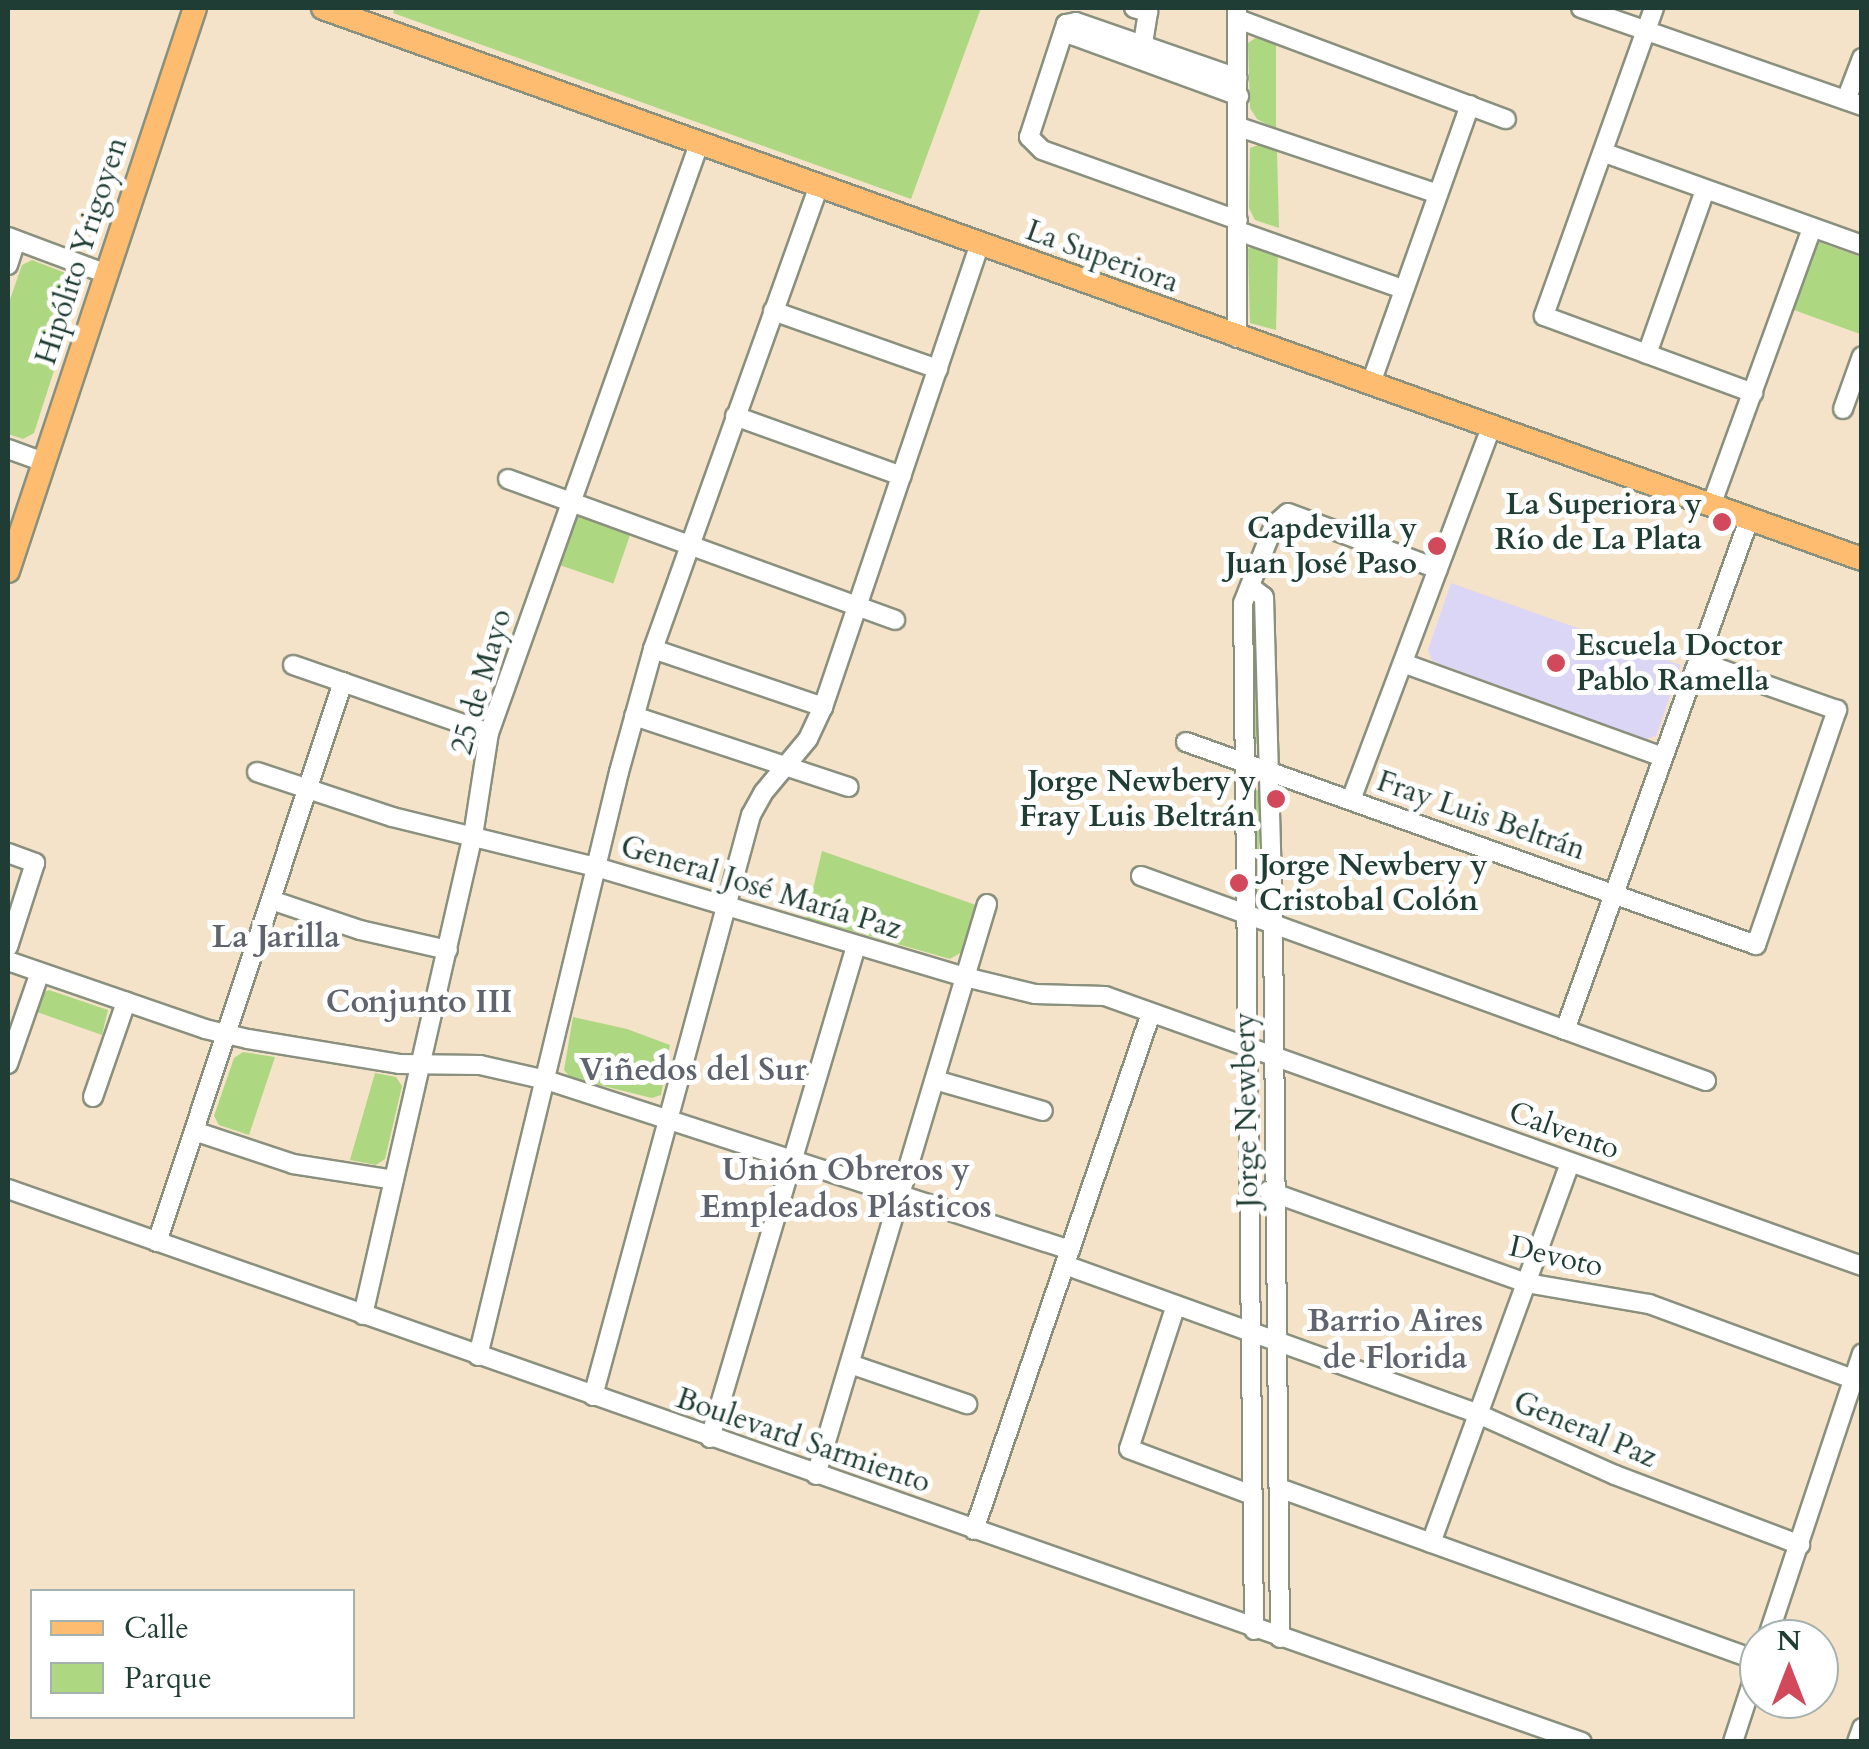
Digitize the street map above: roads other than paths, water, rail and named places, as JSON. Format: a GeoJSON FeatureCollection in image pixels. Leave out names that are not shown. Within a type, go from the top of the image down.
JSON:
{"type":"FeatureCollection","features":[{"type":"Feature","properties":{"kind":"main road","name":"Hipólito Yrigoyen"},"geometry":{"type":"LineString","coordinates":[[8,571],[195,8]]}},
{"type":"Feature","properties":{"kind":"main road","name":"La Superiora"},"geometry":{"type":"LineString","coordinates":[[323,8],[1237,338],[1862,558]]}},
{"type":"Feature","properties":{"kind":"street"},"geometry":{"type":"LineString","coordinates":[[1134,8],[1148,12],[1143,43]]}},
{"type":"Feature","properties":{"kind":"street"},"geometry":{"type":"LineString","coordinates":[[1582,8],[1854,103],[1862,58]]}},
{"type":"Feature","properties":{"kind":"street"},"geometry":{"type":"LineString","coordinates":[[1654,8],[1544,316],[1754,394]]}},
{"type":"Feature","properties":{"kind":"street"},"geometry":{"type":"LineString","coordinates":[[1237,338],[1238,13],[1506,119]]}},
{"type":"Feature","properties":{"kind":"street"},"geometry":{"type":"LineString","coordinates":[[1066,24],[1076,22],[1143,43],[1238,87]]}},
{"type":"Feature","properties":{"kind":"street"},"geometry":{"type":"LineString","coordinates":[[1066,24],[1072,35],[1238,87]]}},
{"type":"Feature","properties":{"kind":"street"},"geometry":{"type":"LineString","coordinates":[[1066,24],[1028,137],[1042,150],[1403,289]]}},
{"type":"Feature","properties":{"kind":"street"},"geometry":{"type":"LineString","coordinates":[[1371,383],[1435,193],[1470,105]]}},
{"type":"Feature","properties":{"kind":"street"},"geometry":{"type":"LineString","coordinates":[[1239,128],[1435,193]]}},
{"type":"Feature","properties":{"kind":"street","name":"25 de Mayo"},"geometry":{"type":"LineString","coordinates":[[363,1315],[474,836],[489,733],[700,141]]}},
{"type":"Feature","properties":{"kind":"street"},"geometry":{"type":"LineString","coordinates":[[1605,153],[1862,245]]}},
{"type":"Feature","properties":{"kind":"street"},"geometry":{"type":"LineString","coordinates":[[478,1356],[619,772],[653,649],[819,185]]}},
{"type":"Feature","properties":{"kind":"street"},"geometry":{"type":"LineString","coordinates":[[1646,354],[1705,190]]}},
{"type":"Feature","properties":{"kind":"street"},"geometry":{"type":"LineString","coordinates":[[1712,504],[1812,228]]}},
{"type":"Feature","properties":{"kind":"street"},"geometry":{"type":"LineString","coordinates":[[8,265],[12,239],[107,274]]}},
{"type":"Feature","properties":{"kind":"street"},"geometry":{"type":"LineString","coordinates":[[593,1396],[751,815],[808,739],[823,707],[980,244]]}},
{"type":"Feature","properties":{"kind":"street"},"geometry":{"type":"LineString","coordinates":[[772,311],[938,369]]}},
{"type":"Feature","properties":{"kind":"street"},"geometry":{"type":"LineString","coordinates":[[1842,408],[1862,356]]}},
{"type":"Feature","properties":{"kind":"street"},"geometry":{"type":"LineString","coordinates":[[735,416],[902,476]]}},
{"type":"Feature","properties":{"kind":"street"},"geometry":{"type":"LineString","coordinates":[[1352,800],[1492,425]]}},
{"type":"Feature","properties":{"kind":"street"},"geometry":{"type":"LineString","coordinates":[[8,449],[43,462]]}},
{"type":"Feature","properties":{"kind":"street"},"geometry":{"type":"LineString","coordinates":[[508,479],[895,620]]}},
{"type":"Feature","properties":{"kind":"street","name":"Jorge Newbery"},"geometry":{"type":"LineString","coordinates":[[1254,1630],[1243,603],[1274,525],[1288,513],[1438,569]]}},
{"type":"Feature","properties":{"kind":"street"},"geometry":{"type":"LineString","coordinates":[[1565,1030],[1750,517]]}},
{"type":"Feature","properties":{"kind":"street","name":"Jorge Newbery"},"geometry":{"type":"LineString","coordinates":[[1251,587],[1264,597],[1273,924],[1280,1638]]}},
{"type":"Feature","properties":{"kind":"street"},"geometry":{"type":"LineString","coordinates":[[653,649],[823,707]]}},
{"type":"Feature","properties":{"kind":"street","name":"Fray Luis Beltrán"},"geometry":{"type":"LineString","coordinates":[[1186,742],[1756,945],[1837,710],[1698,661]]}},
{"type":"Feature","properties":{"kind":"street"},"geometry":{"type":"LineString","coordinates":[[1403,662],[1663,758]]}},
{"type":"Feature","properties":{"kind":"street"},"geometry":{"type":"LineString","coordinates":[[293,665],[489,733]]}},
{"type":"Feature","properties":{"kind":"street"},"geometry":{"type":"LineString","coordinates":[[157,1242],[344,682]]}},
{"type":"Feature","properties":{"kind":"street"},"geometry":{"type":"LineString","coordinates":[[634,716],[849,787]]}},
{"type":"Feature","properties":{"kind":"street","name":"General José María Paz"},"geometry":{"type":"LineString","coordinates":[[257,772],[392,817],[596,867],[965,977],[1035,994],[1104,996],[1248,1049]]}},
{"type":"Feature","properties":{"kind":"street"},"geometry":{"type":"LineString","coordinates":[[8,853],[35,863],[8,947]]}},
{"type":"Feature","properties":{"kind":"street"},"geometry":{"type":"LineString","coordinates":[[1141,876],[1706,1081]]}},
{"type":"Feature","properties":{"kind":"street"},"geometry":{"type":"LineString","coordinates":[[271,900],[360,930],[448,950]]}},
{"type":"Feature","properties":{"kind":"street"},"geometry":{"type":"LineString","coordinates":[[816,1475],[987,904]]}},
{"type":"Feature","properties":{"kind":"street"},"geometry":{"type":"LineString","coordinates":[[710,1438],[856,946]]}},
{"type":"Feature","properties":{"kind":"street","name":"General Paz"},"geometry":{"type":"LineString","coordinates":[[8,961],[226,1034],[421,1064],[480,1065],[669,1116],[790,1160],[901,1192],[1176,1305],[1478,1414],[1615,1475],[1800,1545]]}},
{"type":"Feature","properties":{"kind":"street"},"geometry":{"type":"LineString","coordinates":[[8,1064],[40,972]]}},
{"type":"Feature","properties":{"kind":"street"},"geometry":{"type":"LineString","coordinates":[[93,1096],[126,1002]]}},
{"type":"Feature","properties":{"kind":"street"},"geometry":{"type":"LineString","coordinates":[[974,1530],[1151,1013]]}},
{"type":"Feature","properties":{"kind":"street","name":"Calvento"},"geometry":{"type":"LineString","coordinates":[[1248,1049],[1862,1266]]}},
{"type":"Feature","properties":{"kind":"street"},"geometry":{"type":"LineString","coordinates":[[935,1080],[1043,1111]]}},
{"type":"Feature","properties":{"kind":"street"},"geometry":{"type":"LineString","coordinates":[[194,1131],[294,1164],[394,1180]]}},
{"type":"Feature","properties":{"kind":"street"},"geometry":{"type":"LineString","coordinates":[[1431,1543],[1570,1162]]}},
{"type":"Feature","properties":{"kind":"street","name":"Devoto"},"geometry":{"type":"LineString","coordinates":[[1249,1184],[1526,1282],[1649,1304],[1853,1379]]}},
{"type":"Feature","properties":{"kind":"street","name":"Boulevard Sarmiento"},"geometry":{"type":"LineString","coordinates":[[8,1189],[1254,1630],[1582,1742]]}},
{"type":"Feature","properties":{"kind":"street"},"geometry":{"type":"LineString","coordinates":[[1176,1305],[1129,1449],[1252,1496]]}},
{"type":"Feature","properties":{"kind":"street"},"geometry":{"type":"LineString","coordinates":[[1774,1619],[1862,1353]]}},
{"type":"Feature","properties":{"kind":"street"},"geometry":{"type":"LineString","coordinates":[[850,1364],[967,1404]]}},
{"type":"Feature","properties":{"kind":"street"},"geometry":{"type":"LineString","coordinates":[[1279,1488],[1739,1654]]}},
{"type":"Feature","properties":{"kind":"street"},"geometry":{"type":"LineString","coordinates":[[1857,1742],[1862,1728]]}},
{"type":"Feature","properties":{"kind":"place","name":"La Superiora y Río de La Plata"},"geometry":{"type":"Point","coordinates":[1722,522]}},
{"type":"Feature","properties":{"kind":"place","name":"Capdevilla y Juan José Paso"},"geometry":{"type":"Point","coordinates":[1437,546]}},
{"type":"Feature","properties":{"kind":"place","name":"Escuela Doctor Pablo Ramella"},"geometry":{"type":"Point","coordinates":[1556,663]}},
{"type":"Feature","properties":{"kind":"place","name":"Jorge Newbery y Fray Luis Beltrán"},"geometry":{"type":"Point","coordinates":[1276,799]}},
{"type":"Feature","properties":{"kind":"place","name":"Jorge Newbery y Cristobal Colón"},"geometry":{"type":"Point","coordinates":[1239,883]}},
{"type":"Feature","properties":{"kind":"district","name":"La Jarilla"},"geometry":{"type":"Point","coordinates":[276,937]}},
{"type":"Feature","properties":{"kind":"district","name":"Conjunto III"},"geometry":{"type":"Point","coordinates":[419,1002]}},
{"type":"Feature","properties":{"kind":"district","name":"Viñedos del Sur"},"geometry":{"type":"Point","coordinates":[693,1070]}},
{"type":"Feature","properties":{"kind":"district","name":"Unión Obreros y Empleados Plásticos"},"geometry":{"type":"Point","coordinates":[846,1190]}},
{"type":"Feature","properties":{"kind":"district","name":"Barrio Aires de Florida"},"geometry":{"type":"Point","coordinates":[1395,1340]}}]}
